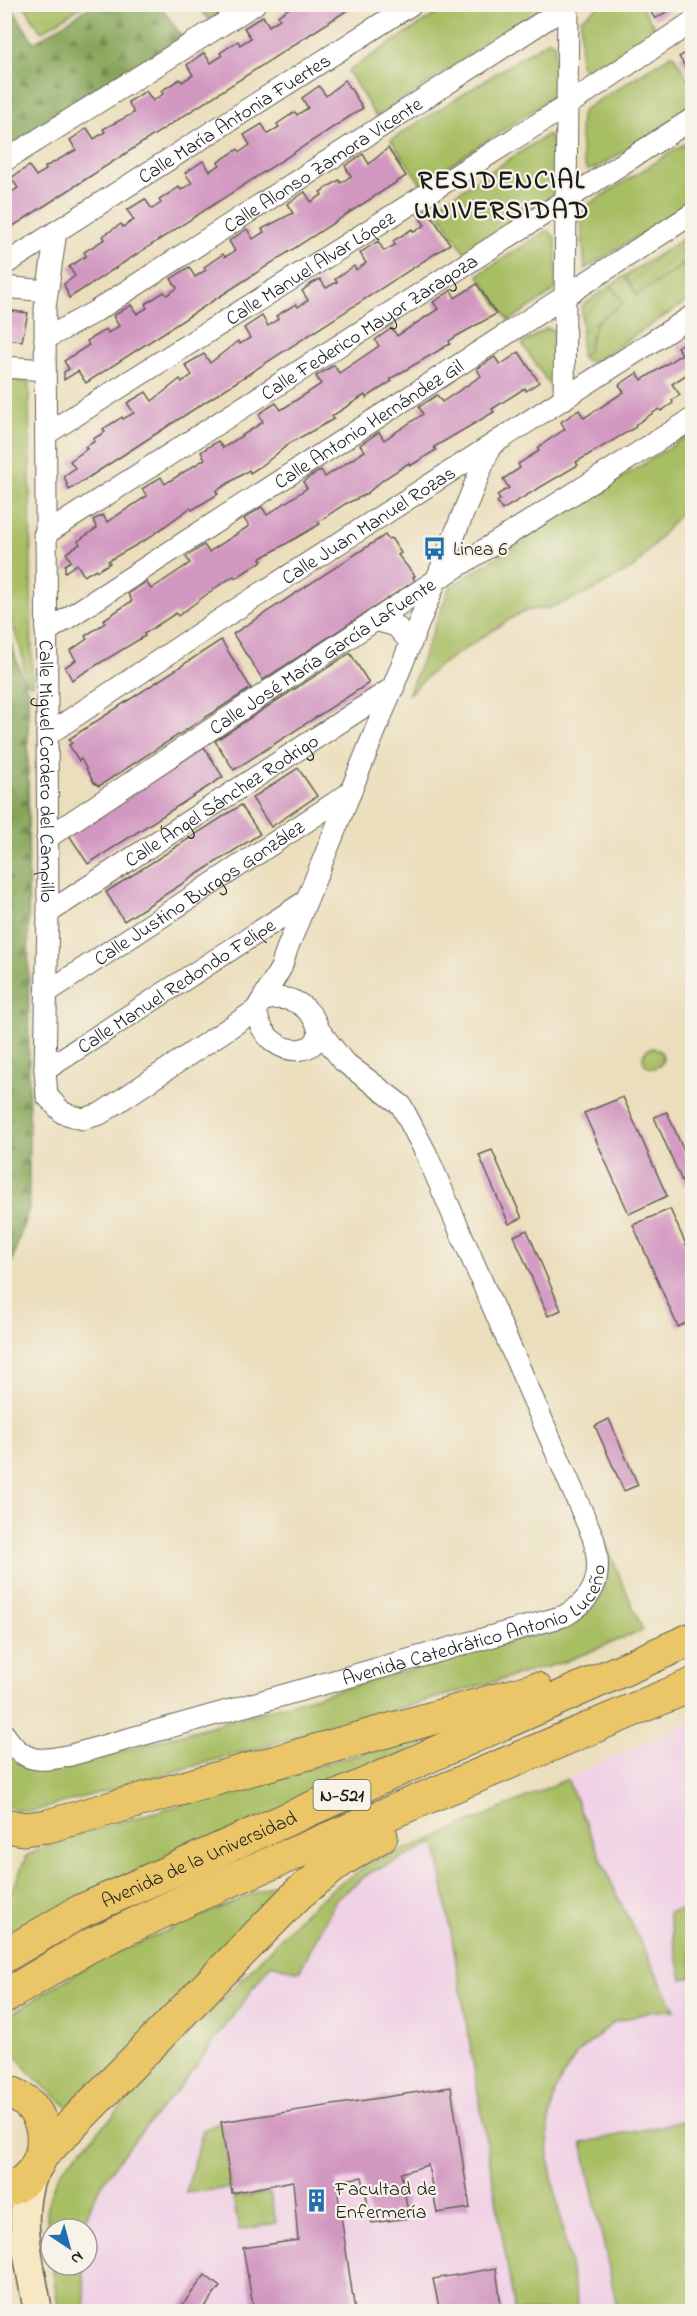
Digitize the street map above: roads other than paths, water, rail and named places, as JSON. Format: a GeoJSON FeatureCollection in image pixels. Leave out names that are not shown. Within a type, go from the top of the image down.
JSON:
{"type":"FeatureCollection","features":[{"type":"Feature","properties":{"kind":"highway"},"geometry":{"type":"LineString","coordinates":[[4,1826],[24,1829],[48,1826],[501,1700],[683,1643]]}},
{"type":"Feature","properties":{"kind":"highway","name":"Avenida de la Universidad"},"geometry":{"type":"LineString","coordinates":[[9,1953],[81,1911],[683,1643]]}},
{"type":"Feature","properties":{"kind":"highway","name":"Avenida de la Universidad"},"geometry":{"type":"LineString","coordinates":[[12,1991],[87,1947],[210,1889],[693,1685]]}},
{"type":"Feature","properties":{"kind":"highway"},"geometry":{"type":"LineString","coordinates":[[4,2190],[21,2184],[299,1893],[343,1859],[408,1823],[491,1771]]}},
{"type":"Feature","properties":{"kind":"highway"},"geometry":{"type":"LineString","coordinates":[[6,2089],[28,2102],[40,2119],[45,2136],[38,2164]]}},
{"type":"Feature","properties":{"kind":"main road"},"geometry":{"type":"LineString","coordinates":[[38,2164],[26,2189],[22,2215],[38,2312]]}},
{"type":"Feature","properties":{"kind":"street"},"geometry":{"type":"LineString","coordinates":[[4,161],[255,4]]}},
{"type":"Feature","properties":{"kind":"street","name":"Calle María Antonia Fuertes"},"geometry":{"type":"LineString","coordinates":[[4,266],[411,4]]}},
{"type":"Feature","properties":{"kind":"street"},"geometry":{"type":"LineString","coordinates":[[564,399],[569,5]]}},
{"type":"Feature","properties":{"kind":"street","name":"Calle Alonso Zamora Vicente"},"geometry":{"type":"LineString","coordinates":[[45,339],[77,323],[569,5]]}},
{"type":"Feature","properties":{"kind":"street","name":"Calle Manuel Alvar López"},"geometry":{"type":"LineString","coordinates":[[46,434],[566,106],[693,22]]}},
{"type":"Feature","properties":{"kind":"street","name":"Calle Federico Mayor Zaragoza"},"geometry":{"type":"LineString","coordinates":[[44,535],[693,119]]}},
{"type":"Feature","properties":{"kind":"street","name":"Calle Antonio Hernández Gil"},"geometry":{"type":"LineString","coordinates":[[46,632],[693,214]]}},
{"type":"Feature","properties":{"kind":"street","name":"Calle Miguel Cordero del Campillo"},"geometry":{"type":"LineString","coordinates":[[56,232],[45,300],[44,535],[48,913],[45,1070],[47,1096],[63,1113],[83,1119],[100,1114],[228,1029],[261,1013]]}},
{"type":"Feature","properties":{"kind":"street"},"geometry":{"type":"LineString","coordinates":[[4,287],[45,300],[77,323]]}},
{"type":"Feature","properties":{"kind":"street","name":"Calle Juan Manuel Rozas"},"geometry":{"type":"LineString","coordinates":[[47,735],[693,316]]}},
{"type":"Feature","properties":{"kind":"street"},"geometry":{"type":"LineString","coordinates":[[4,367],[45,370]]}},
{"type":"Feature","properties":{"kind":"street","name":"Calle José María García Lafuente"},"geometry":{"type":"LineString","coordinates":[[47,838],[436,580],[693,419]]}},
{"type":"Feature","properties":{"kind":"street"},"geometry":{"type":"LineString","coordinates":[[261,1013],[490,447]]}},
{"type":"Feature","properties":{"kind":"street"},"geometry":{"type":"LineString","coordinates":[[438,480],[455,488],[466,509]]}},
{"type":"Feature","properties":{"kind":"street"},"geometry":{"type":"LineString","coordinates":[[45,505],[77,515]]}},
{"type":"Feature","properties":{"kind":"street"},"geometry":{"type":"LineString","coordinates":[[375,620],[396,626],[411,643]]}},
{"type":"Feature","properties":{"kind":"street","name":"Calle Ángel Sánchez Rodrigo"},"geometry":{"type":"LineString","coordinates":[[48,913],[394,687]]}},
{"type":"Feature","properties":{"kind":"street"},"geometry":{"type":"LineString","coordinates":[[47,700],[65,704],[96,703]]}},
{"type":"Feature","properties":{"kind":"street","name":"Calle Justino Burgos González"},"geometry":{"type":"LineString","coordinates":[[46,993],[351,792]]}},
{"type":"Feature","properties":{"kind":"street","name":"Calle Manuel Redondo Felipe"},"geometry":{"type":"LineString","coordinates":[[45,1070],[306,900]]}},
{"type":"Feature","properties":{"kind":"street"},"geometry":{"type":"LineString","coordinates":[[261,1013],[279,1046],[296,1052],[317,1041],[319,1030],[308,1012],[286,998],[281,968]]}},
{"type":"Feature","properties":{"kind":"street"},"geometry":{"type":"LineString","coordinates":[[261,1013],[286,998]]}},
{"type":"Feature","properties":{"kind":"street","name":"Avenida Catedrático Antonio Luceño"},"geometry":{"type":"LineString","coordinates":[[4,1734],[19,1753],[32,1758],[44,1761],[71,1755],[564,1616],[578,1608],[593,1590],[598,1564],[592,1537],[426,1153],[401,1105],[343,1061],[319,1030]]}},
{"type":"Feature","properties":{"kind":"street","name":"Avenida Catedrático Antonio Luceño"},"geometry":{"type":"LineString","coordinates":[[302,1050],[343,1061]]}},
{"type":"Feature","properties":{"kind":"place","name":"Linea 6"},"geometry":{"type":"Point","coordinates":[435,548]}},
{"type":"Feature","properties":{"kind":"place","name":"Facultad de Enfermería"},"geometry":{"type":"Point","coordinates":[317,2200]}},
{"type":"Feature","properties":{"kind":"district","name":"RESIDENCIAL UNIVERSIDAD"},"geometry":{"type":"Point","coordinates":[502,194]}}]}
